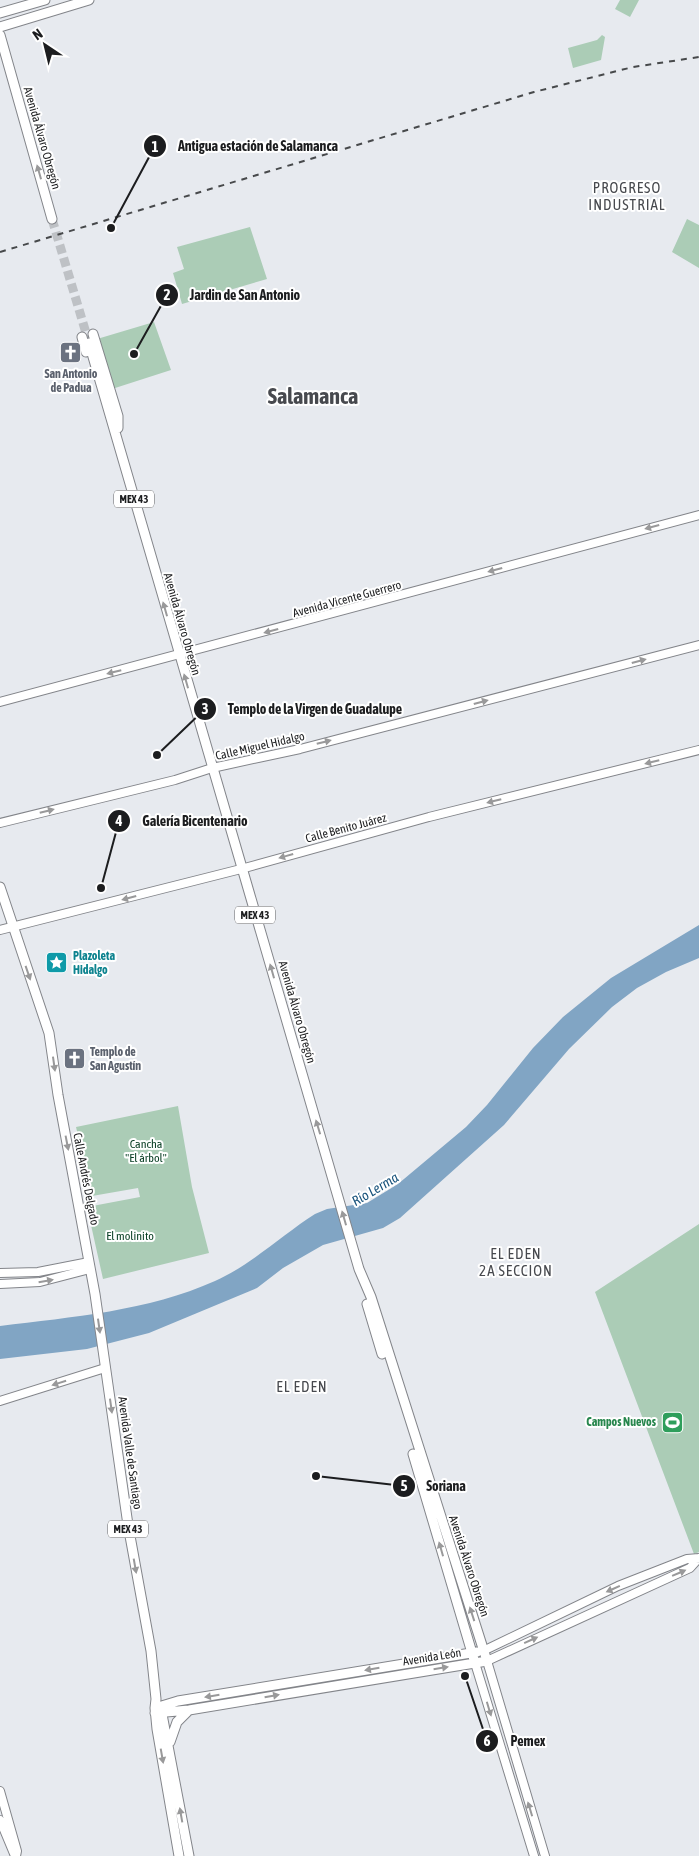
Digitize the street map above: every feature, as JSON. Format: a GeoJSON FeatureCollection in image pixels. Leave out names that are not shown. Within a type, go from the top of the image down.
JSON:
{"type":"FeatureCollection","features":[{"type":"Feature","properties":{"kind":"main road"},"geometry":{"type":"LineString","coordinates":[[0,13],[45,0]]}},
{"type":"Feature","properties":{"kind":"main road"},"geometry":{"type":"LineString","coordinates":[[0,27],[89,0]]}},
{"type":"Feature","properties":{"kind":"main road","name":"Avenida Álvaro Obregón"},"geometry":{"type":"LineString","coordinates":[[0,35],[52,219]]}},
{"type":"Feature","properties":{"kind":"main road"},"geometry":{"type":"LineString","coordinates":[[93,334],[118,416],[118,438]]}},
{"type":"Feature","properties":{"kind":"main road"},"geometry":{"type":"LineString","coordinates":[[85,340],[107,419],[118,438]]}},
{"type":"Feature","properties":{"kind":"main road","name":"Avenida Álvaro Obregón"},"geometry":{"type":"LineString","coordinates":[[118,438],[179,656],[364,1285],[372,1325],[398,1400],[475,1663]]}},
{"type":"Feature","properties":{"kind":"main road","name":"MEX 43"},"geometry":{"type":"LineString","coordinates":[[0,887],[12,927]]}},
{"type":"Feature","properties":{"kind":"main road","name":"Calle Andrés Delgado"},"geometry":{"type":"LineString","coordinates":[[12,927],[49,1033],[58,1095],[95,1294],[104,1357]]}},
{"type":"Feature","properties":{"kind":"main road","name":"Avenida Álvaro Obregón"},"geometry":{"type":"LineString","coordinates":[[364,1285],[371,1297],[487,1661]]}},
{"type":"Feature","properties":{"kind":"main road","name":"Avenida Valle de Santiago"},"geometry":{"type":"LineString","coordinates":[[104,1357],[128,1525],[150,1650],[179,1856]]}},
{"type":"Feature","properties":{"kind":"main road","name":"Avenida León"},"geometry":{"type":"LineString","coordinates":[[157,1708],[178,1701],[484,1651]]}},
{"type":"Feature","properties":{"kind":"main road","name":"Avenida León"},"geometry":{"type":"LineString","coordinates":[[157,1708],[189,1710],[487,1661]]}},
{"type":"Feature","properties":{"kind":"main road","name":"Avenida Valle de Santiago"},"geometry":{"type":"LineString","coordinates":[[157,1708],[171,1754],[189,1856]]}},
{"type":"Feature","properties":{"kind":"main road","name":"MEX 43"},"geometry":{"type":"LineString","coordinates":[[171,1754],[172,1732],[180,1718],[189,1710]]}},
{"type":"Feature","properties":{"kind":"street","name":"Avenida Vicente Guerrero"},"geometry":{"type":"LineString","coordinates":[[0,702],[179,656],[699,515]]}},
{"type":"Feature","properties":{"kind":"street","name":"Calle Miguel Hidalgo"},"geometry":{"type":"LineString","coordinates":[[0,822],[175,780],[212,768],[300,749],[699,645]]}},
{"type":"Feature","properties":{"kind":"street","name":"Calle Benito Juárez"},"geometry":{"type":"LineString","coordinates":[[0,930],[241,869],[419,820],[699,750]]}},
{"type":"Feature","properties":{"kind":"street"},"geometry":{"type":"LineString","coordinates":[[0,1273],[38,1272],[90,1266]]}},
{"type":"Feature","properties":{"kind":"street"},"geometry":{"type":"LineString","coordinates":[[0,1284],[40,1282],[90,1266]]}},
{"type":"Feature","properties":{"kind":"street"},"geometry":{"type":"LineString","coordinates":[[0,1401],[105,1368]]}},
{"type":"Feature","properties":{"kind":"street","name":"Avenida León"},"geometry":{"type":"LineString","coordinates":[[484,1651],[618,1586],[696,1560]]}},
{"type":"Feature","properties":{"kind":"street","name":"Avenida León"},"geometry":{"type":"LineString","coordinates":[[487,1661],[696,1560]]}},
{"type":"Feature","properties":{"kind":"street","name":"Avenida Álvaro Obregón"},"geometry":{"type":"LineString","coordinates":[[487,1661],[545,1856]]}},
{"type":"Feature","properties":{"kind":"street","name":"Avenida Álvaro Obregón"},"geometry":{"type":"LineString","coordinates":[[475,1663],[534,1856]]}},
{"type":"Feature","properties":{"kind":"street"},"geometry":{"type":"LineString","coordinates":[[0,1791],[17,1851],[15,1856]]}},
{"type":"Feature","properties":{"kind":"street"},"geometry":{"type":"LineString","coordinates":[[0,1820],[15,1856]]}},
{"type":"Feature","properties":{"kind":"green space"},"geometry":{"type":"Polygon","coordinates":[[[620,0],[639,0],[630,17],[615,9],[620,0]]]}},
{"type":"Feature","properties":{"kind":"green space"},"geometry":{"type":"Polygon","coordinates":[[[602,35],[605,37],[601,60],[573,68],[568,48],[597,40],[602,35]]]}},
{"type":"Feature","properties":{"kind":"green space"},"geometry":{"type":"Polygon","coordinates":[[[687,219],[699,225],[699,268],[672,252],[687,219]]]}},
{"type":"Feature","properties":{"kind":"green space"},"geometry":{"type":"Polygon","coordinates":[[[250,227],[267,279],[182,304],[173,273],[184,269],[177,247],[250,227]]]}},
{"type":"Feature","properties":{"kind":"green space"},"geometry":{"type":"Polygon","coordinates":[[[154,322],[171,370],[112,389],[97,339],[154,322]]]}},
{"type":"Feature","properties":{"kind":"green space"},"geometry":{"type":"Polygon","coordinates":[[[178,1106],[192,1187],[209,1253],[103,1279],[87,1207],[140,1197],[138,1188],[92,1196],[76,1127],[178,1106]]]}},
{"type":"Feature","properties":{"kind":"green space","name":"Campos Nuevos"},"geometry":{"type":"Polygon","coordinates":[[[699,1224],[699,1552],[694,1554],[595,1292],[699,1224]]]}},
{"type":"Feature","properties":{"kind":"water"},"geometry":{"type":"Polygon","coordinates":[[[699,925],[699,958],[666,972],[637,988],[612,1007],[569,1049],[504,1125],[400,1218],[383,1228],[323,1245],[283,1268],[257,1288],[149,1333],[87,1349],[0,1359],[0,1326],[137,1306],[189,1291],[215,1281],[241,1267],[315,1214],[327,1209],[367,1203],[398,1184],[466,1127],[487,1105],[533,1048],[563,1017],[611,978],[699,925]]]}},
{"type":"Feature","properties":{"kind":"tunnel"},"geometry":{"type":"LineString","coordinates":[[52,219],[89,343]]}},
{"type":"Feature","properties":{"kind":"railway"},"geometry":{"type":"LineString","coordinates":[[0,252],[534,92],[633,67],[699,57]]}},
{"type":"Feature","properties":{"kind":"place","name":"Antigua estación de Salamanca"},"geometry":{"type":"Point","coordinates":[111,228]}},
{"type":"Feature","properties":{"kind":"place","name":"San Antonio de Padua"},"geometry":{"type":"Point","coordinates":[71,353]}},
{"type":"Feature","properties":{"kind":"place","name":"Jardin de San Antonio"},"geometry":{"type":"Point","coordinates":[134,354]}},
{"type":"Feature","properties":{"kind":"place","name":"Templo de la Virgen de Guadalupe"},"geometry":{"type":"Point","coordinates":[157,755]}},
{"type":"Feature","properties":{"kind":"place","name":"Galería Bicentenario"},"geometry":{"type":"Point","coordinates":[101,888]}},
{"type":"Feature","properties":{"kind":"place","name":"Plazoleta Hidalgo"},"geometry":{"type":"Point","coordinates":[57,963]}},
{"type":"Feature","properties":{"kind":"place","name":"Templo de San Agustín"},"geometry":{"type":"Point","coordinates":[74,1059]}},
{"type":"Feature","properties":{"kind":"place","name":"Campos Nuevos"},"geometry":{"type":"Point","coordinates":[672,1422]}},
{"type":"Feature","properties":{"kind":"place","name":"Soriana"},"geometry":{"type":"Point","coordinates":[316,1476]}},
{"type":"Feature","properties":{"kind":"place","name":"Pemex"},"geometry":{"type":"Point","coordinates":[465,1676]}},
{"type":"Feature","properties":{"kind":"district","name":"PROGRESO INDUSTRIAL"},"geometry":{"type":"Point","coordinates":[627,196]}},
{"type":"Feature","properties":{"kind":"district","name":"Salamanca"},"geometry":{"type":"Point","coordinates":[313,396]}},
{"type":"Feature","properties":{"kind":"district","name":"EL EDEN 2A SECCION"},"geometry":{"type":"Point","coordinates":[516,1262]}},
{"type":"Feature","properties":{"kind":"district","name":"EL EDEN"},"geometry":{"type":"Point","coordinates":[302,1386]}},
{"type":"Feature","properties":{"kind":"park label","name":"Cancha \"El árbol\""},"geometry":{"type":"Point","coordinates":[146,1151]}},
{"type":"Feature","properties":{"kind":"park label","name":"El molinito"},"geometry":{"type":"Point","coordinates":[130,1236]}},
{"type":"Feature","properties":{"kind":"water label","name":"Río Lerma"},"geometry":{"type":"Point","coordinates":[375,1189]}}]}
